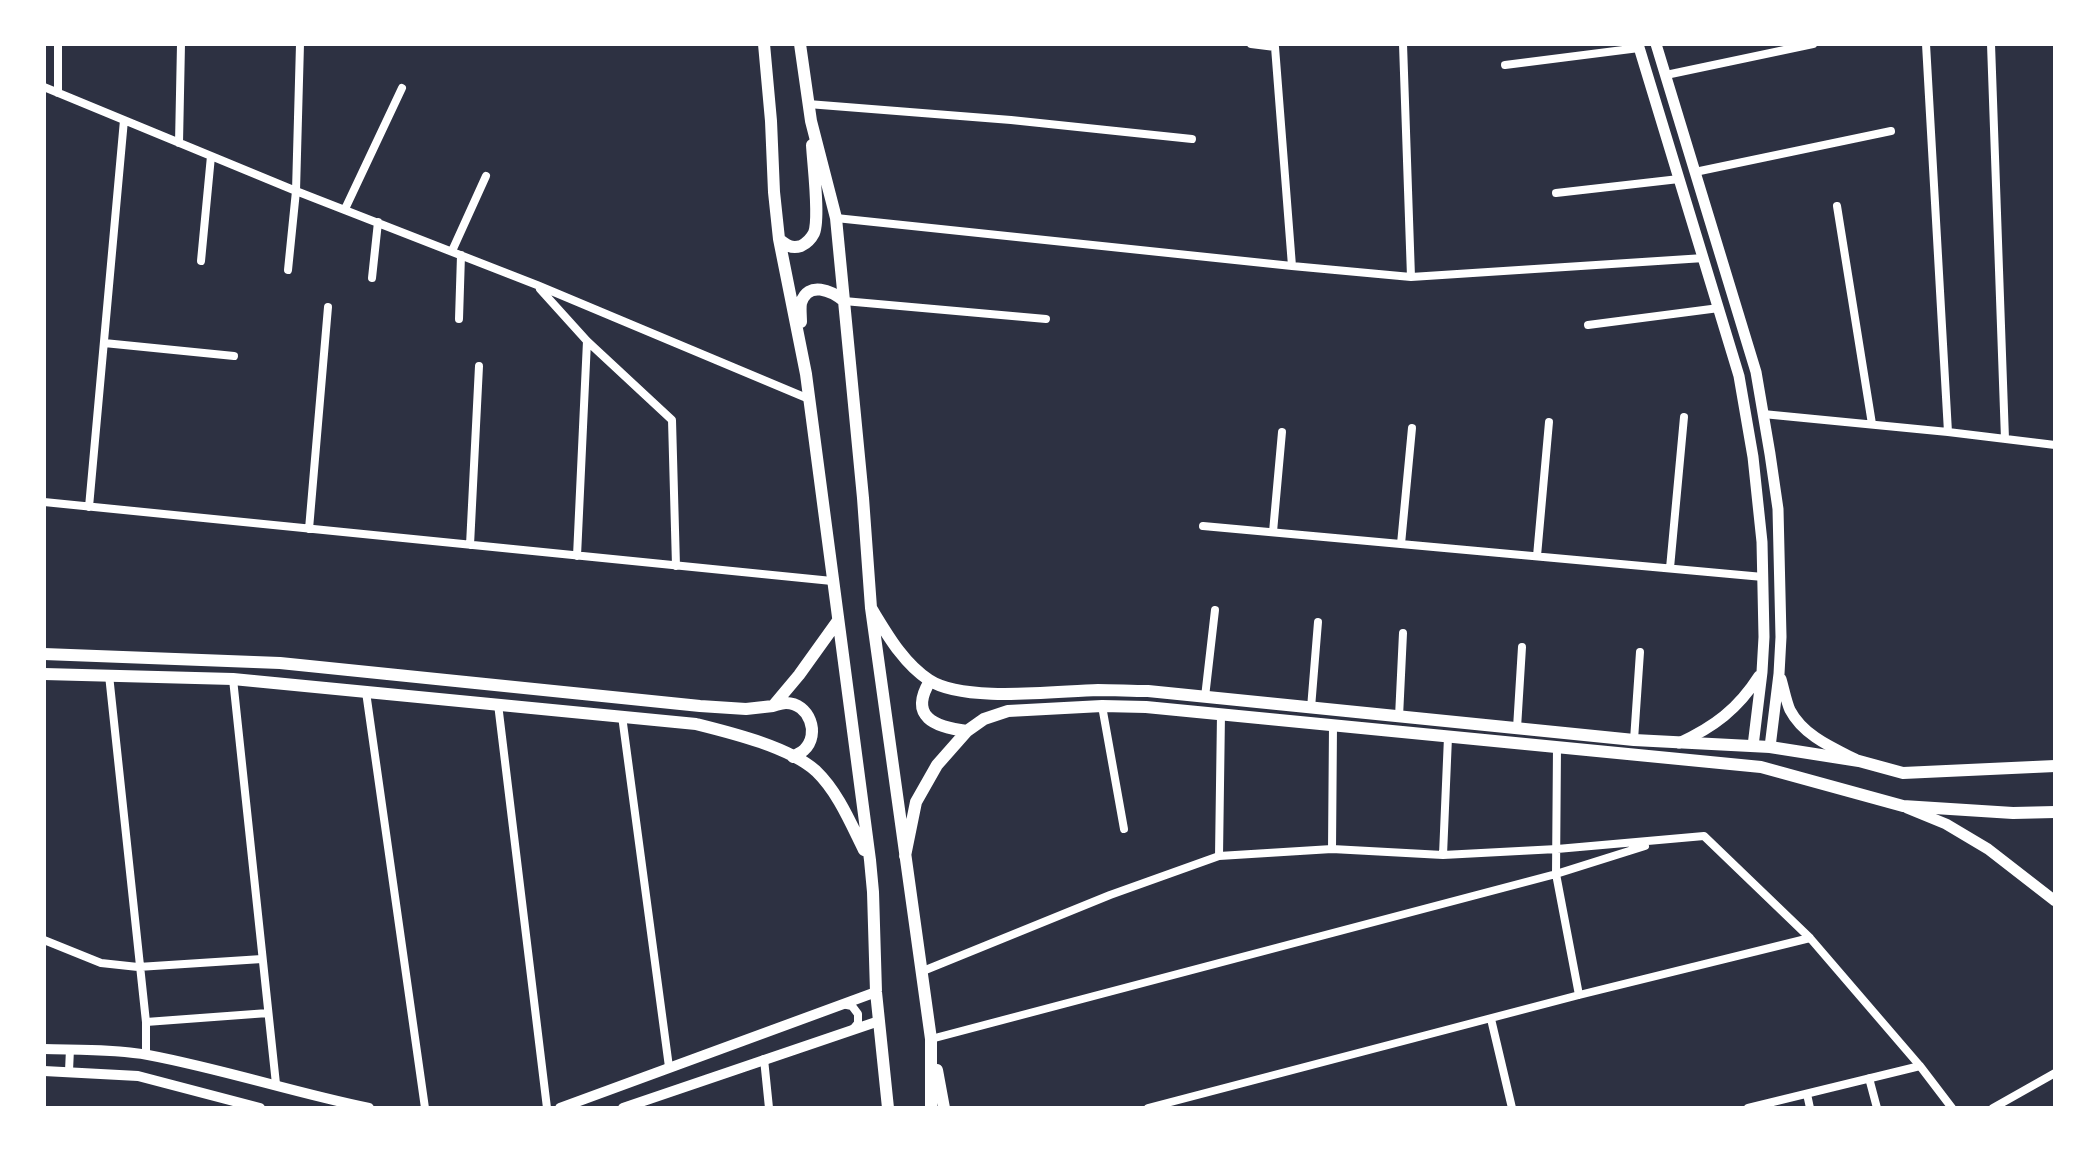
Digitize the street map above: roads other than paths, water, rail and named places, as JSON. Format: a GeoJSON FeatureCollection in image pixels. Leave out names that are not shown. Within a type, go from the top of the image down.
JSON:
{"type":"FeatureCollection","features":[{"type":"Feature","properties":{"kind":"main road"},"geometry":{"type":"LineString","coordinates":[[764,44],[779,239],[806,374]]}},
{"type":"Feature","properties":{"kind":"main road"},"geometry":{"type":"LineString","coordinates":[[800,44],[811,121],[836,218],[871,608],[931,1039],[944,1108]]}},
{"type":"Feature","properties":{"kind":"main road"},"geometry":{"type":"LineString","coordinates":[[1656,44],[1756,372],[1763,414],[1779,525],[1781,637],[1770,747],[1761,767]]}},
{"type":"Feature","properties":{"kind":"main road"},"geometry":{"type":"LineString","coordinates":[[1639,46],[1739,376],[1746,417],[1760,511],[1763,577],[1762,672],[1753,746],[1761,767]]}},
{"type":"Feature","properties":{"kind":"main road"},"geometry":{"type":"LineString","coordinates":[[779,239],[786,246],[796,247],[813,237],[816,224],[811,121]]}},
{"type":"Feature","properties":{"kind":"main road"},"geometry":{"type":"LineString","coordinates":[[844,301],[831,291],[818,289],[807,293],[801,302],[801,318],[837,622],[870,860],[876,992],[888,1108]]}},
{"type":"Feature","properties":{"kind":"main road"},"geometry":{"type":"LineString","coordinates":[[1746,417],[1763,414]]}},
{"type":"Feature","properties":{"kind":"main road"},"geometry":{"type":"LineString","coordinates":[[871,608],[908,663],[930,681],[963,691],[1005,694],[1148,691],[1634,740],[1770,747],[1859,761],[1903,773],[2055,766]]}},
{"type":"Feature","properties":{"kind":"main road"},"geometry":{"type":"LineString","coordinates":[[773,706],[837,622]]}},
{"type":"Feature","properties":{"kind":"main road"},"geometry":{"type":"LineString","coordinates":[[44,654],[280,663],[700,706],[746,709],[788,703],[802,708],[811,720],[812,735],[806,749],[793,757]]}},
{"type":"Feature","properties":{"kind":"main road"},"geometry":{"type":"LineString","coordinates":[[1677,743],[1725,717],[1748,694],[1762,672]]}},
{"type":"Feature","properties":{"kind":"main road"},"geometry":{"type":"LineString","coordinates":[[44,674],[233,679],[696,724],[744,735],[816,771],[838,800],[870,860]]}},
{"type":"Feature","properties":{"kind":"main road"},"geometry":{"type":"LineString","coordinates":[[1779,674],[1791,711],[1803,726],[1815,738],[1859,761]]}},
{"type":"Feature","properties":{"kind":"main road"},"geometry":{"type":"LineString","coordinates":[[930,681],[922,694],[923,710],[932,722],[946,729],[967,731]]}},
{"type":"Feature","properties":{"kind":"main road"},"geometry":{"type":"LineString","coordinates":[[905,856],[916,802],[937,765],[967,731],[984,719],[1008,711],[1146,707],[1761,767],[1903,806],[1946,824],[1988,849],[2055,901]]}},
{"type":"Feature","properties":{"kind":"main road"},"geometry":{"type":"LineString","coordinates":[[1903,806],[2013,813],[2055,812]]}},
{"type":"Feature","properties":{"kind":"main road"},"geometry":{"type":"LineString","coordinates":[[931,1039],[931,1108]]}},
{"type":"Feature","properties":{"kind":"street"},"geometry":{"type":"LineString","coordinates":[[58,44],[58,93]]}},
{"type":"Feature","properties":{"kind":"street"},"geometry":{"type":"LineString","coordinates":[[179,143],[181,44]]}},
{"type":"Feature","properties":{"kind":"street"},"geometry":{"type":"LineString","coordinates":[[288,270],[296,191],[300,44]]}},
{"type":"Feature","properties":{"kind":"street"},"geometry":{"type":"LineString","coordinates":[[1251,44],[1275,47],[1292,266]]}},
{"type":"Feature","properties":{"kind":"street"},"geometry":{"type":"LineString","coordinates":[[1403,44],[1411,277]]}},
{"type":"Feature","properties":{"kind":"street"},"geometry":{"type":"LineString","coordinates":[[1666,75],[1813,44]]}},
{"type":"Feature","properties":{"kind":"street"},"geometry":{"type":"LineString","coordinates":[[1926,44],[1948,432]]}},
{"type":"Feature","properties":{"kind":"street"},"geometry":{"type":"LineString","coordinates":[[1991,44],[2005,439]]}},
{"type":"Feature","properties":{"kind":"street"},"geometry":{"type":"LineString","coordinates":[[1505,65],[1639,46]]}},
{"type":"Feature","properties":{"kind":"street"},"geometry":{"type":"LineString","coordinates":[[44,87],[296,191],[537,285],[809,399]]}},
{"type":"Feature","properties":{"kind":"street"},"geometry":{"type":"LineString","coordinates":[[345,209],[402,88]]}},
{"type":"Feature","properties":{"kind":"street"},"geometry":{"type":"LineString","coordinates":[[808,104],[1011,120],[1192,139]]}},
{"type":"Feature","properties":{"kind":"street"},"geometry":{"type":"LineString","coordinates":[[89,507],[124,120]]}},
{"type":"Feature","properties":{"kind":"street"},"geometry":{"type":"LineString","coordinates":[[1695,172],[1891,131]]}},
{"type":"Feature","properties":{"kind":"street"},"geometry":{"type":"LineString","coordinates":[[201,261],[211,156]]}},
{"type":"Feature","properties":{"kind":"street"},"geometry":{"type":"LineString","coordinates":[[459,319],[456,253],[486,176]]}},
{"type":"Feature","properties":{"kind":"street"},"geometry":{"type":"LineString","coordinates":[[1556,193],[1679,179]]}},
{"type":"Feature","properties":{"kind":"street"},"geometry":{"type":"LineString","coordinates":[[1837,206],[1872,424]]}},
{"type":"Feature","properties":{"kind":"street"},"geometry":{"type":"LineString","coordinates":[[836,218],[1411,277],[1704,258]]}},
{"type":"Feature","properties":{"kind":"street"},"geometry":{"type":"LineString","coordinates":[[372,278],[378,222]]}},
{"type":"Feature","properties":{"kind":"street"},"geometry":{"type":"LineString","coordinates":[[537,285],[587,341],[672,420],[676,566]]}},
{"type":"Feature","properties":{"kind":"street"},"geometry":{"type":"LineString","coordinates":[[844,301],[1046,319]]}},
{"type":"Feature","properties":{"kind":"street"},"geometry":{"type":"LineString","coordinates":[[309,529],[328,307]]}},
{"type":"Feature","properties":{"kind":"street"},"geometry":{"type":"LineString","coordinates":[[1588,325],[1719,308]]}},
{"type":"Feature","properties":{"kind":"street"},"geometry":{"type":"LineString","coordinates":[[577,556],[587,341]]}},
{"type":"Feature","properties":{"kind":"street"},"geometry":{"type":"LineString","coordinates":[[104,343],[234,356]]}},
{"type":"Feature","properties":{"kind":"street"},"geometry":{"type":"LineString","coordinates":[[470,545],[479,366]]}},
{"type":"Feature","properties":{"kind":"street"},"geometry":{"type":"LineString","coordinates":[[1763,414],[2055,445]]}},
{"type":"Feature","properties":{"kind":"street"},"geometry":{"type":"LineString","coordinates":[[1670,568],[1684,417]]}},
{"type":"Feature","properties":{"kind":"street"},"geometry":{"type":"LineString","coordinates":[[1537,556],[1549,422]]}},
{"type":"Feature","properties":{"kind":"street"},"geometry":{"type":"LineString","coordinates":[[1401,544],[1412,428]]}},
{"type":"Feature","properties":{"kind":"street"},"geometry":{"type":"LineString","coordinates":[[1273,532],[1282,432]]}},
{"type":"Feature","properties":{"kind":"street"},"geometry":{"type":"LineString","coordinates":[[44,502],[832,581]]}},
{"type":"Feature","properties":{"kind":"street"},"geometry":{"type":"LineString","coordinates":[[1203,526],[1763,577]]}},
{"type":"Feature","properties":{"kind":"street"},"geometry":{"type":"LineString","coordinates":[[1205,697],[1215,610]]}},
{"type":"Feature","properties":{"kind":"street"},"geometry":{"type":"LineString","coordinates":[[1311,708],[1318,622]]}},
{"type":"Feature","properties":{"kind":"street"},"geometry":{"type":"LineString","coordinates":[[1399,717],[1403,633]]}},
{"type":"Feature","properties":{"kind":"street"},"geometry":{"type":"LineString","coordinates":[[1517,728],[1522,647]]}},
{"type":"Feature","properties":{"kind":"street"},"geometry":{"type":"LineString","coordinates":[[1634,740],[1640,652]]}},
{"type":"Feature","properties":{"kind":"street"},"geometry":{"type":"LineString","coordinates":[[109,675],[146,1022],[146,1054]]}},
{"type":"Feature","properties":{"kind":"street"},"geometry":{"type":"LineString","coordinates":[[233,679],[276,1084]]}},
{"type":"Feature","properties":{"kind":"street"},"geometry":{"type":"LineString","coordinates":[[366,692],[425,1108]]}},
{"type":"Feature","properties":{"kind":"street"},"geometry":{"type":"LineString","coordinates":[[498,704],[547,1108]]}},
{"type":"Feature","properties":{"kind":"street"},"geometry":{"type":"LineString","coordinates":[[1102,706],[1124,829]]}},
{"type":"Feature","properties":{"kind":"street"},"geometry":{"type":"LineString","coordinates":[[1219,856],[1221,714]]}},
{"type":"Feature","properties":{"kind":"street"},"geometry":{"type":"LineString","coordinates":[[622,716],[669,1067]]}},
{"type":"Feature","properties":{"kind":"street"},"geometry":{"type":"LineString","coordinates":[[1332,849],[1333,726]]}},
{"type":"Feature","properties":{"kind":"street"},"geometry":{"type":"LineString","coordinates":[[1443,855],[1448,737]]}},
{"type":"Feature","properties":{"kind":"street"},"geometry":{"type":"LineString","coordinates":[[1557,747],[1556,874],[1579,995]]}},
{"type":"Feature","properties":{"kind":"street"},"geometry":{"type":"LineString","coordinates":[[923,971],[1110,895],[1219,856],[1332,849],[1443,855],[1704,836],[1810,938],[1952,1108]]}},
{"type":"Feature","properties":{"kind":"street"},"geometry":{"type":"LineString","coordinates":[[931,1039],[1556,874],[1659,841]]}},
{"type":"Feature","properties":{"kind":"street"},"geometry":{"type":"LineString","coordinates":[[1148,1108],[1810,938]]}},
{"type":"Feature","properties":{"kind":"street"},"geometry":{"type":"LineString","coordinates":[[44,940],[101,963],[138,967],[262,959]]}},
{"type":"Feature","properties":{"kind":"street"},"geometry":{"type":"LineString","coordinates":[[560,1108],[876,992]]}},
{"type":"Feature","properties":{"kind":"street"},"geometry":{"type":"LineString","coordinates":[[842,1004],[852,1006],[858,1014],[858,1023],[852,1030]]}},
{"type":"Feature","properties":{"kind":"street"},"geometry":{"type":"LineString","coordinates":[[146,1022],[268,1013]]}},
{"type":"Feature","properties":{"kind":"street"},"geometry":{"type":"LineString","coordinates":[[1491,1019],[1512,1108]]}},
{"type":"Feature","properties":{"kind":"street"},"geometry":{"type":"LineString","coordinates":[[623,1108],[879,1021]]}},
{"type":"Feature","properties":{"kind":"street"},"geometry":{"type":"LineString","coordinates":[[44,1049],[146,1054],[369,1108]]}},
{"type":"Feature","properties":{"kind":"street"},"geometry":{"type":"LineString","coordinates":[[69,1071],[70,1049]]}},
{"type":"Feature","properties":{"kind":"street"},"geometry":{"type":"LineString","coordinates":[[764,1059],[769,1108]]}},
{"type":"Feature","properties":{"kind":"street"},"geometry":{"type":"LineString","coordinates":[[1748,1108],[1920,1066]]}},
{"type":"Feature","properties":{"kind":"street"},"geometry":{"type":"LineString","coordinates":[[44,1071],[138,1076],[221,1103],[260,1108]]}},
{"type":"Feature","properties":{"kind":"street"},"geometry":{"type":"LineString","coordinates":[[1993,1108],[2055,1073]]}},
{"type":"Feature","properties":{"kind":"street"},"geometry":{"type":"LineString","coordinates":[[1869,1078],[1877,1108]]}},
{"type":"Feature","properties":{"kind":"street"},"geometry":{"type":"LineString","coordinates":[[1807,1094],[1810,1108]]}}]}
